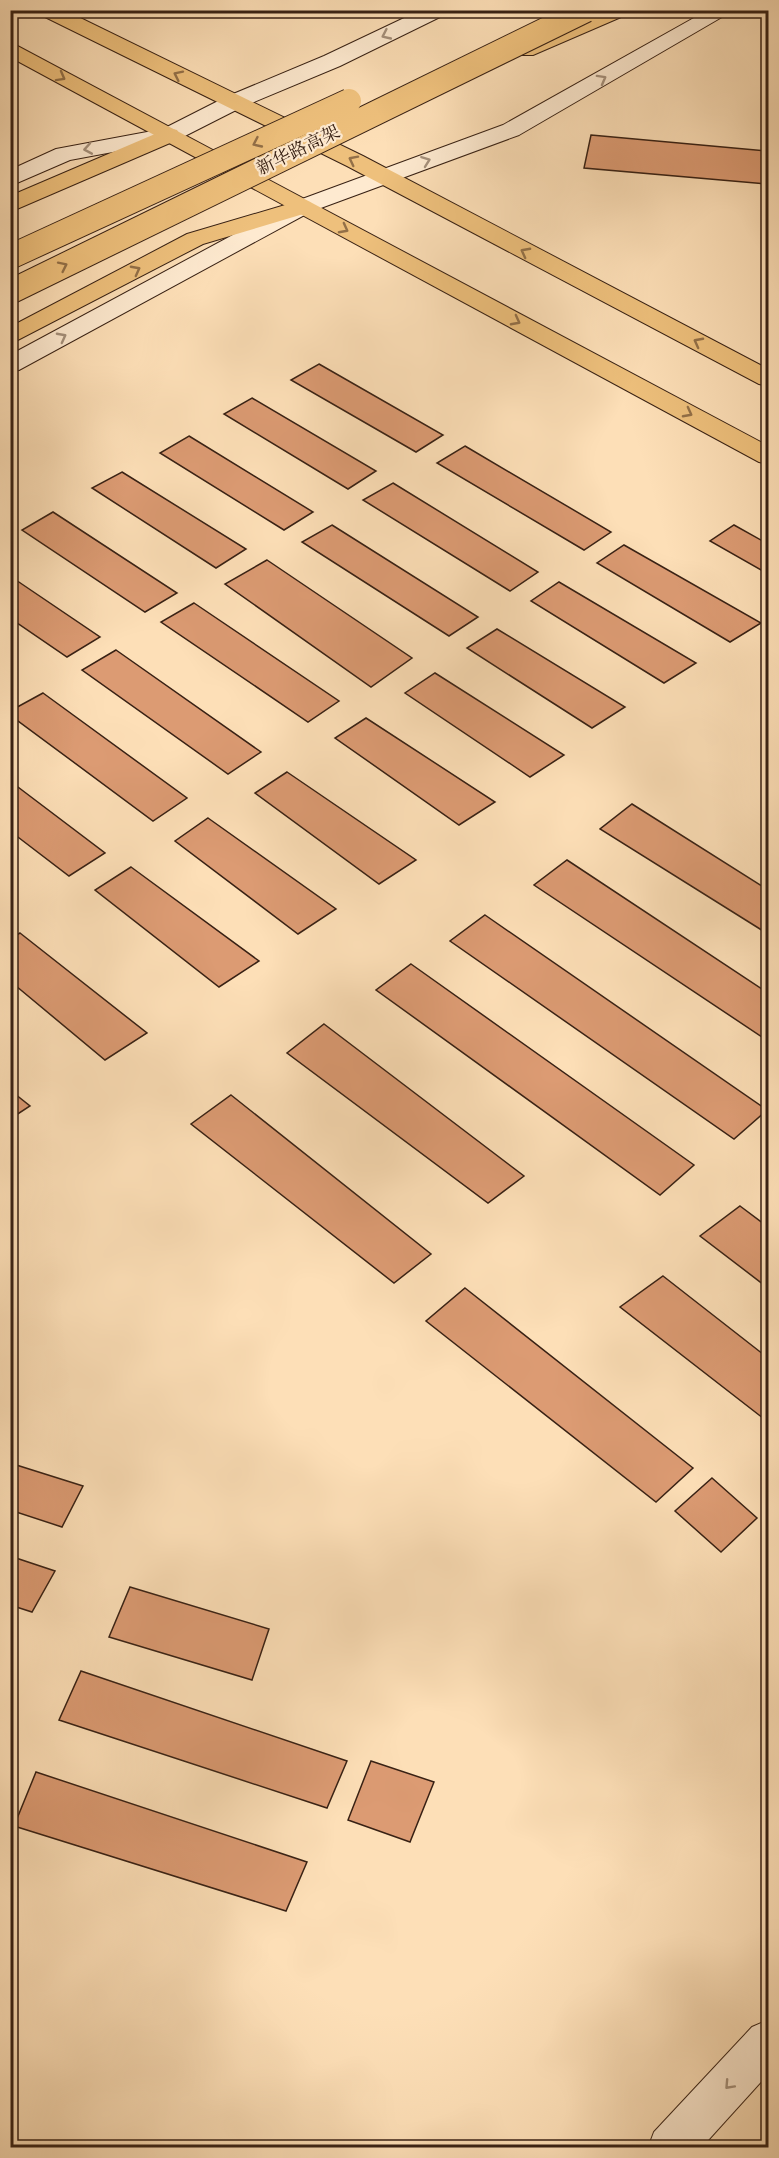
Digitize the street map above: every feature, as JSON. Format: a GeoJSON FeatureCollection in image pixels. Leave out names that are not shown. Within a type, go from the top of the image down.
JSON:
{"type":"FeatureCollection","features":[{"type":"Feature","properties":{"kind":"main road"},"geometry":{"type":"LineString","coordinates":[[46,10],[383,176],[768,379]]}},
{"type":"Feature","properties":{"kind":"main road"},"geometry":{"type":"LineString","coordinates":[[10,205],[169,135],[234,102],[332,61],[439,10]]}},
{"type":"Feature","properties":{"kind":"main road"},"geometry":{"type":"LineString","coordinates":[[452,52],[538,10]]}},
{"type":"Feature","properties":{"kind":"main road","name":"新华路高架"},"geometry":{"type":"LineString","coordinates":[[10,257],[586,10]]}},
{"type":"Feature","properties":{"kind":"main road"},"geometry":{"type":"LineString","coordinates":[[373,101],[621,10]]}},
{"type":"Feature","properties":{"kind":"main road"},"geometry":{"type":"LineString","coordinates":[[10,337],[195,239],[302,207],[511,130],[724,10]]}},
{"type":"Feature","properties":{"kind":"main road"},"geometry":{"type":"LineString","coordinates":[[10,48],[768,456]]}},
{"type":"Feature","properties":{"kind":"main road","name":"新华路高架"},"geometry":{"type":"LineString","coordinates":[[10,292],[373,101]]}},
{"type":"Feature","properties":{"kind":"main road"},"geometry":{"type":"LineString","coordinates":[[10,179],[64,154],[169,135]]}},
{"type":"Feature","properties":{"kind":"main road"},"geometry":{"type":"LineString","coordinates":[[10,365],[302,207]]}},
{"type":"Feature","properties":{"kind":"main road"},"geometry":{"type":"LineString","coordinates":[[670,2148],[768,2042]]}},
{"type":"Feature","properties":{"kind":"building"},"geometry":{"type":"Polygon","coordinates":[[[591,135],[768,151],[768,184],[584,168],[591,135]]]}},
{"type":"Feature","properties":{"kind":"building"},"geometry":{"type":"Polygon","coordinates":[[[319,364],[443,435],[416,452],[291,380],[319,364]]]}},
{"type":"Feature","properties":{"kind":"building"},"geometry":{"type":"Polygon","coordinates":[[[252,398],[376,471],[348,489],[224,414],[252,398]]]}},
{"type":"Feature","properties":{"kind":"building"},"geometry":{"type":"Polygon","coordinates":[[[189,436],[313,512],[284,530],[160,453],[189,436]]]}},
{"type":"Feature","properties":{"kind":"building"},"geometry":{"type":"Polygon","coordinates":[[[465,446],[611,532],[584,550],[437,463],[465,446]]]}},
{"type":"Feature","properties":{"kind":"building"},"geometry":{"type":"Polygon","coordinates":[[[122,472],[246,549],[216,568],[92,488],[122,472]]]}},
{"type":"Feature","properties":{"kind":"building"},"geometry":{"type":"Polygon","coordinates":[[[393,483],[538,572],[510,591],[363,500],[393,483]]]}},
{"type":"Feature","properties":{"kind":"building"},"geometry":{"type":"Polygon","coordinates":[[[53,512],[177,593],[145,612],[22,530],[53,512]]]}},
{"type":"Feature","properties":{"kind":"building"},"geometry":{"type":"Polygon","coordinates":[[[332,525],[478,617],[449,636],[302,542],[332,525]]]}},
{"type":"Feature","properties":{"kind":"building"},"geometry":{"type":"Polygon","coordinates":[[[734,525],[768,544],[768,574],[710,541],[734,525]]]}},
{"type":"Feature","properties":{"kind":"building"},"geometry":{"type":"Polygon","coordinates":[[[624,545],[761,623],[730,642],[597,563],[624,545]]]}},
{"type":"Feature","properties":{"kind":"building"},"geometry":{"type":"Polygon","coordinates":[[[267,560],[412,658],[371,687],[225,584],[267,560]]]}},
{"type":"Feature","properties":{"kind":"building"},"geometry":{"type":"Polygon","coordinates":[[[10,576],[100,637],[67,657],[10,618],[10,576]]]}},
{"type":"Feature","properties":{"kind":"building"},"geometry":{"type":"Polygon","coordinates":[[[559,582],[696,663],[664,683],[531,601],[559,582]]]}},
{"type":"Feature","properties":{"kind":"building"},"geometry":{"type":"Polygon","coordinates":[[[194,603],[339,701],[308,722],[161,622],[194,603]]]}},
{"type":"Feature","properties":{"kind":"building"},"geometry":{"type":"Polygon","coordinates":[[[497,629],[625,707],[592,728],[467,648],[497,629]]]}},
{"type":"Feature","properties":{"kind":"building"},"geometry":{"type":"Polygon","coordinates":[[[116,650],[261,752],[228,774],[82,670],[116,650]]]}},
{"type":"Feature","properties":{"kind":"building"},"geometry":{"type":"Polygon","coordinates":[[[435,673],[564,755],[530,777],[405,693],[435,673]]]}},
{"type":"Feature","properties":{"kind":"building"},"geometry":{"type":"Polygon","coordinates":[[[43,693],[187,798],[153,821],[10,715],[10,711],[43,693]]]}},
{"type":"Feature","properties":{"kind":"building"},"geometry":{"type":"Polygon","coordinates":[[[366,718],[495,802],[459,825],[335,738],[366,718]]]}},
{"type":"Feature","properties":{"kind":"building"},"geometry":{"type":"Polygon","coordinates":[[[287,772],[416,860],[379,884],[255,793],[287,772]]]}},
{"type":"Feature","properties":{"kind":"building"},"geometry":{"type":"Polygon","coordinates":[[[10,781],[105,853],[69,876],[10,831],[10,781]]]}},
{"type":"Feature","properties":{"kind":"building"},"geometry":{"type":"Polygon","coordinates":[[[632,804],[768,890],[768,934],[600,829],[632,804]]]}},
{"type":"Feature","properties":{"kind":"building"},"geometry":{"type":"Polygon","coordinates":[[[208,818],[336,909],[298,934],[175,841],[208,818]]]}},
{"type":"Feature","properties":{"kind":"building"},"geometry":{"type":"Polygon","coordinates":[[[567,860],[768,993],[768,1041],[534,885],[567,860]]]}},
{"type":"Feature","properties":{"kind":"building"},"geometry":{"type":"Polygon","coordinates":[[[131,867],[259,961],[219,987],[95,890],[131,867]]]}},
{"type":"Feature","properties":{"kind":"building"},"geometry":{"type":"Polygon","coordinates":[[[485,915],[767,1110],[734,1139],[450,941],[485,915]]]}},
{"type":"Feature","properties":{"kind":"building"},"geometry":{"type":"Polygon","coordinates":[[[20,933],[147,1033],[105,1060],[10,981],[10,939],[20,933]]]}},
{"type":"Feature","properties":{"kind":"building"},"geometry":{"type":"Polygon","coordinates":[[[411,964],[694,1165],[660,1195],[376,990],[411,964]]]}},
{"type":"Feature","properties":{"kind":"building"},"geometry":{"type":"Polygon","coordinates":[[[324,1024],[524,1176],[488,1203],[287,1053],[324,1024]]]}},
{"type":"Feature","properties":{"kind":"building"},"geometry":{"type":"Polygon","coordinates":[[[10,1090],[30,1106],[10,1119],[10,1090]]]}},
{"type":"Feature","properties":{"kind":"building"},"geometry":{"type":"Polygon","coordinates":[[[231,1095],[431,1254],[394,1283],[191,1124],[231,1095]]]}},
{"type":"Feature","properties":{"kind":"building"},"geometry":{"type":"Polygon","coordinates":[[[740,1206],[768,1227],[768,1288],[700,1236],[740,1206]]]}},
{"type":"Feature","properties":{"kind":"building"},"geometry":{"type":"Polygon","coordinates":[[[663,1276],[768,1358],[768,1422],[620,1307],[663,1276]]]}},
{"type":"Feature","properties":{"kind":"building"},"geometry":{"type":"Polygon","coordinates":[[[465,1288],[693,1468],[656,1502],[426,1321],[465,1288]]]}},
{"type":"Feature","properties":{"kind":"building"},"geometry":{"type":"Polygon","coordinates":[[[10,1463],[83,1486],[62,1527],[10,1510],[10,1463]]]}},
{"type":"Feature","properties":{"kind":"building"},"geometry":{"type":"Polygon","coordinates":[[[712,1478],[757,1518],[721,1552],[675,1511],[712,1478]]]}},
{"type":"Feature","properties":{"kind":"building"},"geometry":{"type":"Polygon","coordinates":[[[10,1556],[55,1571],[32,1612],[10,1605],[10,1556]]]}},
{"type":"Feature","properties":{"kind":"building"},"geometry":{"type":"Polygon","coordinates":[[[130,1587],[269,1629],[252,1680],[109,1637],[130,1587]]]}},
{"type":"Feature","properties":{"kind":"building"},"geometry":{"type":"Polygon","coordinates":[[[81,1671],[347,1761],[327,1808],[59,1720],[81,1671]]]}},
{"type":"Feature","properties":{"kind":"building"},"geometry":{"type":"Polygon","coordinates":[[[371,1761],[434,1782],[410,1842],[348,1820],[371,1761]]]}},
{"type":"Feature","properties":{"kind":"building"},"geometry":{"type":"Polygon","coordinates":[[[36,1772],[307,1862],[286,1911],[14,1826],[36,1772]]]}}]}
